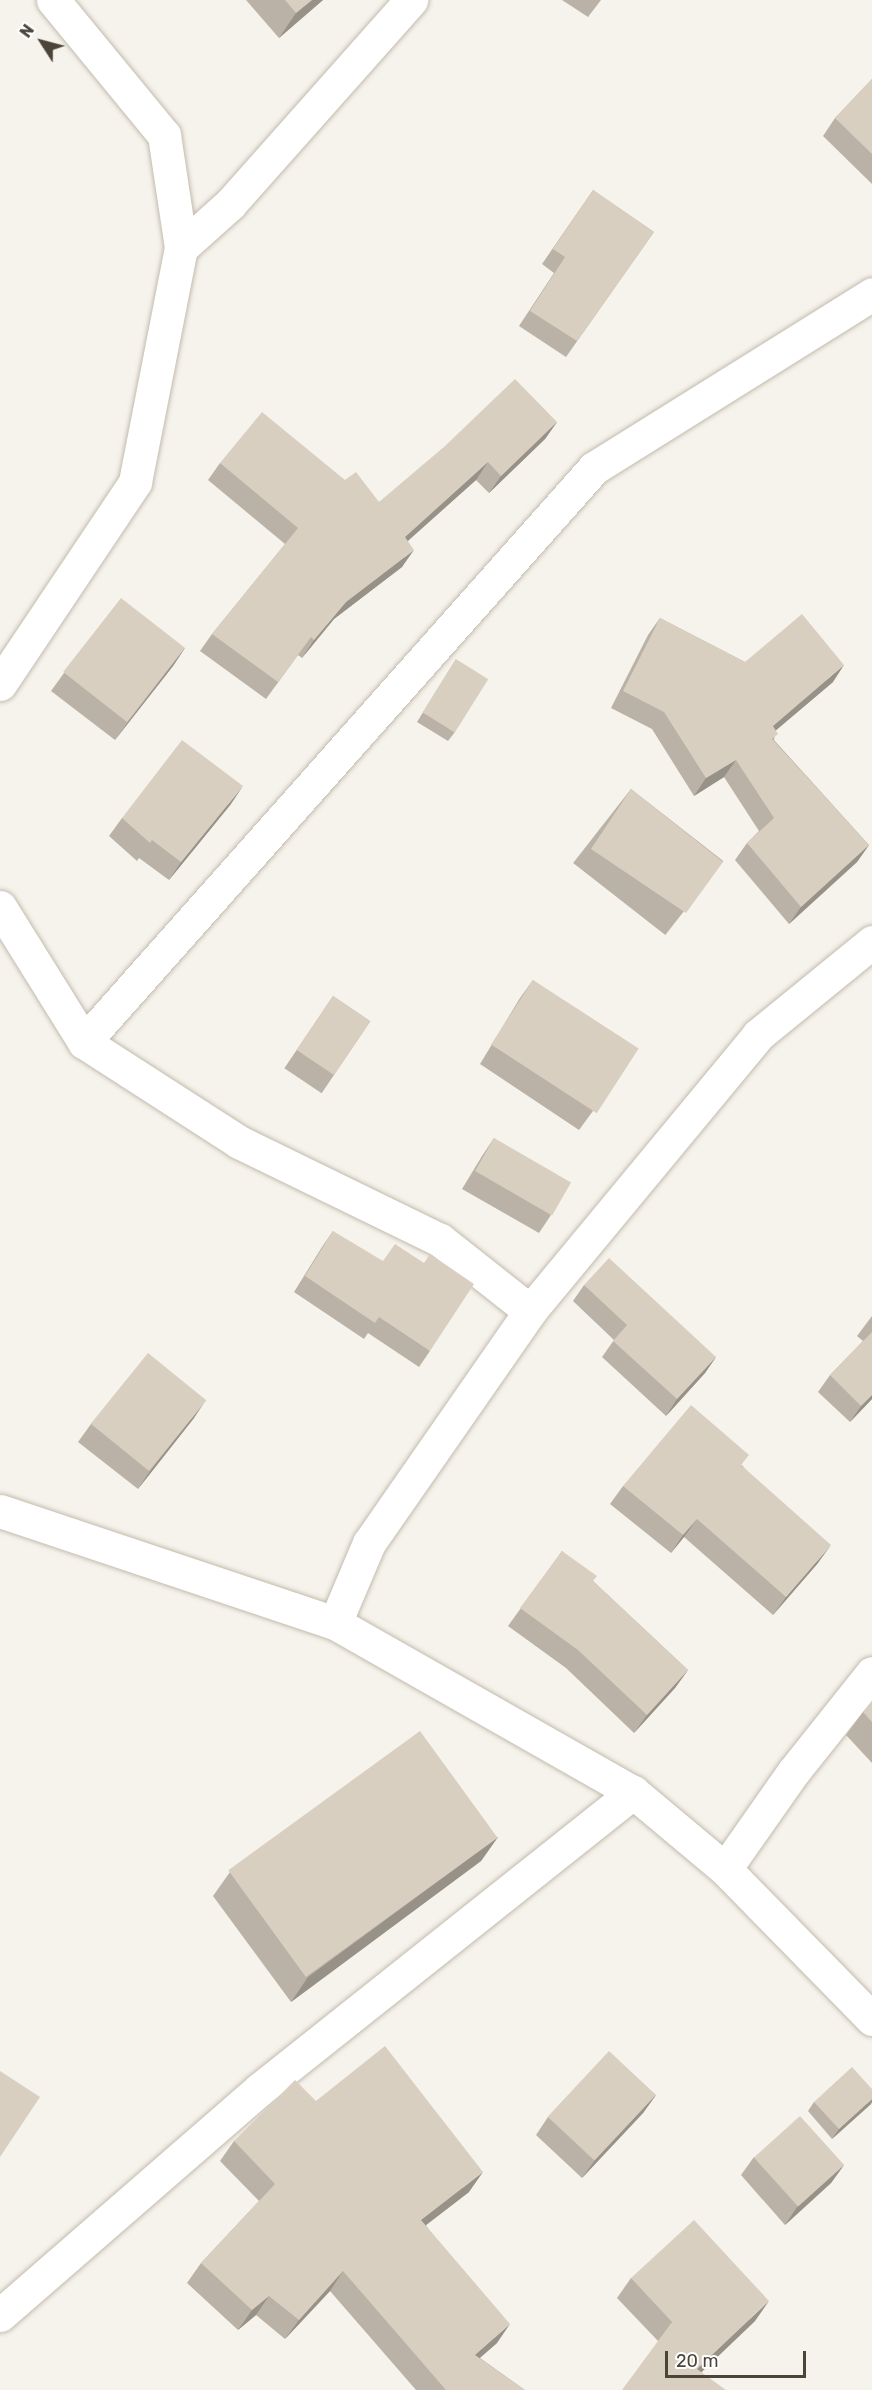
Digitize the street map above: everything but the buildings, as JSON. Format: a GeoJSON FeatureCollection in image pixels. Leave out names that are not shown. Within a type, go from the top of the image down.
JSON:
{"type":"FeatureCollection","features":[{"type":"Feature","properties":{"kind":"street"},"geometry":{"type":"LineString","coordinates":[[0,684],[135,483],[181,248],[164,135],[53,0]]}},
{"type":"Feature","properties":{"kind":"street"},"geometry":{"type":"LineString","coordinates":[[181,248],[230,204],[411,0]]}},
{"type":"Feature","properties":{"kind":"street"},"geometry":{"type":"LineString","coordinates":[[84,1042],[594,468],[872,294]]}},
{"type":"Feature","properties":{"kind":"street"},"geometry":{"type":"LineString","coordinates":[[0,907],[84,1042],[239,1142],[440,1240],[530,1311]]}},
{"type":"Feature","properties":{"kind":"street"},"geometry":{"type":"LineString","coordinates":[[335,1623],[369,1543],[530,1311],[759,1035],[872,942]]}},
{"type":"Feature","properties":{"kind":"street"},"geometry":{"type":"LineString","coordinates":[[0,1511],[335,1623],[633,1792],[725,1869],[872,2019]]}},
{"type":"Feature","properties":{"kind":"street"},"geometry":{"type":"LineString","coordinates":[[725,1869],[794,1771],[872,1673]]}},
{"type":"Feature","properties":{"kind":"street"},"geometry":{"type":"LineString","coordinates":[[0,2315],[260,2089],[633,1792]]}}]}
